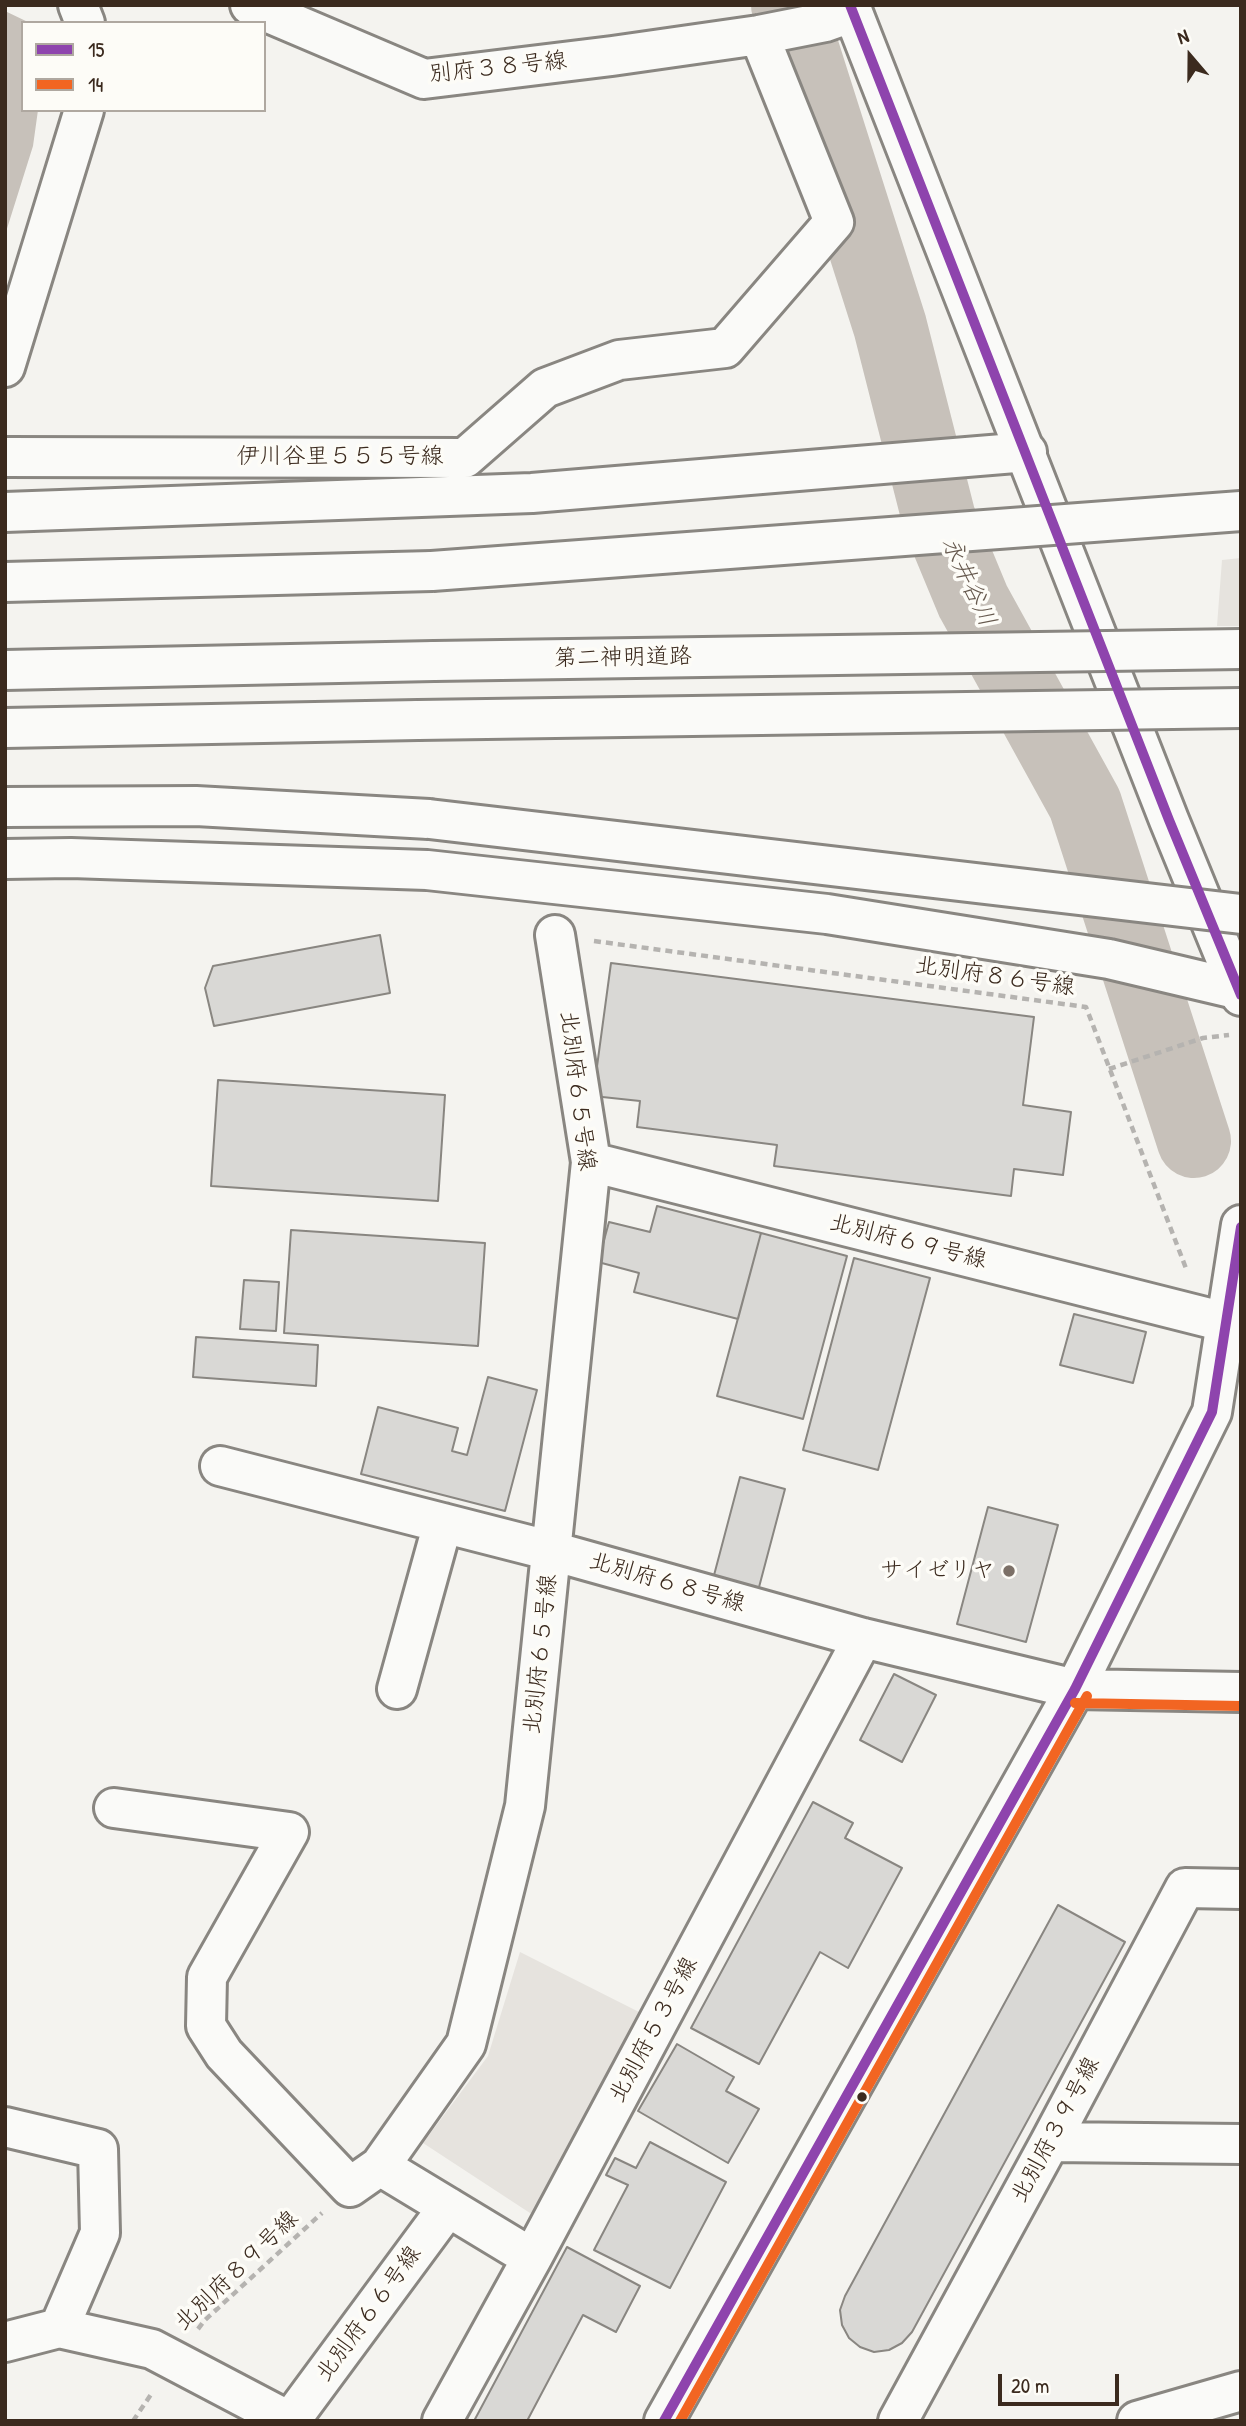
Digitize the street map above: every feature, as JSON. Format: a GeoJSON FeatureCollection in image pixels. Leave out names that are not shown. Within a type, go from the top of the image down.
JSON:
{"type":"FeatureCollection","features":[{"type":"Feature","properties":{"kind":"main road","name":"別府３８号線"},"geometry":{"type":"LineString","coordinates":[[250,5],[424,79],[760,35]]}},
{"type":"Feature","properties":{"kind":"main road"},"geometry":{"type":"LineString","coordinates":[[760,35],[843,13],[1027,452],[1240,993]]}},
{"type":"Feature","properties":{"kind":"main road","name":"伊川谷里５５５号線"},"geometry":{"type":"LineString","coordinates":[[5,457],[465,458],[545,388],[618,359],[726,348],[834,222],[760,35]]}},
{"type":"Feature","properties":{"kind":"main road"},"geometry":{"type":"LineString","coordinates":[[5,367],[83,112]]}},
{"type":"Feature","properties":{"kind":"main road"},"geometry":{"type":"LineString","coordinates":[[5,512],[532,493],[1027,452]]}},
{"type":"Feature","properties":{"kind":"main road"},"geometry":{"type":"LineString","coordinates":[[5,583],[432,571],[1241,511]]}},
{"type":"Feature","properties":{"kind":"main road","name":"第二神明道路"},"geometry":{"type":"LineString","coordinates":[[5,670],[1241,649]]}},
{"type":"Feature","properties":{"kind":"main road"},"geometry":{"type":"LineString","coordinates":[[5,728],[1241,708]]}},
{"type":"Feature","properties":{"kind":"main road"},"geometry":{"type":"LineString","coordinates":[[5,807],[196,806],[429,820],[1241,914]]}},
{"type":"Feature","properties":{"kind":"main road"},"geometry":{"type":"LineString","coordinates":[[5,859],[71,858],[427,870],[827,914],[1109,959],[1240,993]]}},
{"type":"Feature","properties":{"kind":"main road","name":"北別府６５号線"},"geometry":{"type":"LineString","coordinates":[[365,2176],[466,2043],[526,1806],[591,1162],[555,935]]}},
{"type":"Feature","properties":{"kind":"main road","name":"北別府６９号線"},"geometry":{"type":"LineString","coordinates":[[591,1162],[1225,1322]]}},
{"type":"Feature","properties":{"kind":"main road"},"geometry":{"type":"LineString","coordinates":[[664,2421],[1074,1689],[1212,1412],[1241,1225]]}},
{"type":"Feature","properties":{"kind":"main road","name":"北別府６８号線"},"geometry":{"type":"LineString","coordinates":[[220,1466],[552,1551],[863,1638],[1074,1689],[1241,1692]]}},
{"type":"Feature","properties":{"kind":"main road"},"geometry":{"type":"LineString","coordinates":[[397,1689],[443,1523]]}},
{"type":"Feature","properties":{"kind":"main road","name":"北別府５３号線"},"geometry":{"type":"LineString","coordinates":[[442,2421],[863,1638]]}},
{"type":"Feature","properties":{"kind":"main road"},"geometry":{"type":"LineString","coordinates":[[114,1808],[289,1832],[207,1977],[206,2026],[224,2054],[365,2176],[448,2207],[532,2258]]}},
{"type":"Feature","properties":{"kind":"main road","name":"北別府３９号線"},"geometry":{"type":"LineString","coordinates":[[898,2421],[1185,1888],[1241,1889]]}},
{"type":"Feature","properties":{"kind":"main road"},"geometry":{"type":"LineString","coordinates":[[5,2127],[98,2149],[100,2233],[59,2328]]}},
{"type":"Feature","properties":{"kind":"main road"},"geometry":{"type":"LineString","coordinates":[[1050,2142],[1241,2144]]}},
{"type":"Feature","properties":{"kind":"main road","name":"北別府６６号線"},"geometry":{"type":"LineString","coordinates":[[290,2421],[448,2207]]}},
{"type":"Feature","properties":{"kind":"main road"},"geometry":{"type":"LineString","coordinates":[[5,2342],[59,2328],[152,2349],[290,2421]]}},
{"type":"Feature","properties":{"kind":"main road"},"geometry":{"type":"LineString","coordinates":[[1137,2421],[1241,2391]]}},
{"type":"Feature","properties":{"kind":"path","name":"北別府８６号線"},"geometry":{"type":"LineString","coordinates":[[555,935],[1086,1007],[1184,1267],[1225,1322]]}},
{"type":"Feature","properties":{"kind":"path"},"geometry":{"type":"LineString","coordinates":[[1109,1069],[1203,1038],[1241,1033]]}},
{"type":"Feature","properties":{"kind":"path","name":"北別府８９号線"},"geometry":{"type":"LineString","coordinates":[[133,2421],[205,2320],[365,2176]]}},
{"type":"Feature","properties":{"kind":"shaded area"},"geometry":{"type":"Polygon","coordinates":[[[5,11],[26,21],[21,21],[21,112],[38,112],[33,146],[5,235],[5,11]]]}},
{"type":"Feature","properties":{"kind":"shaded area"},"geometry":{"type":"Polygon","coordinates":[[[1241,558],[1241,626],[1217,626],[1222,560],[1241,558]]]}},
{"type":"Feature","properties":{"kind":"shaded area"},"geometry":{"type":"Polygon","coordinates":[[[520,1952],[643,2014],[533,2215],[423,2143],[488,2056],[520,1952]]]}},
{"type":"Feature","properties":{"kind":"building"},"geometry":{"type":"Polygon","coordinates":[[[380,935],[390,993],[214,1026],[205,988],[213,966],[380,935]]]}},
{"type":"Feature","properties":{"kind":"building"},"geometry":{"type":"Polygon","coordinates":[[[611,963],[1034,1017],[1023,1105],[1071,1112],[1063,1175],[1014,1169],[1011,1196],[774,1166],[777,1145],[637,1127],[640,1101],[593,1096],[611,963]]]}},
{"type":"Feature","properties":{"kind":"building"},"geometry":{"type":"Polygon","coordinates":[[[218,1080],[445,1095],[438,1201],[211,1186],[218,1080]]]}},
{"type":"Feature","properties":{"kind":"building"},"geometry":{"type":"Polygon","coordinates":[[[657,1206],[761,1233],[738,1319],[634,1292],[639,1273],[598,1262],[609,1222],[650,1232],[657,1206]]]}},
{"type":"Feature","properties":{"kind":"building"},"geometry":{"type":"Polygon","coordinates":[[[291,1230],[485,1243],[478,1346],[284,1333],[291,1230]]]}},
{"type":"Feature","properties":{"kind":"building"},"geometry":{"type":"Polygon","coordinates":[[[761,1233],[847,1256],[803,1419],[717,1396],[761,1233]]]}},
{"type":"Feature","properties":{"kind":"building"},"geometry":{"type":"Polygon","coordinates":[[[854,1258],[930,1278],[878,1470],[803,1450],[854,1258]]]}},
{"type":"Feature","properties":{"kind":"building"},"geometry":{"type":"Polygon","coordinates":[[[244,1280],[279,1282],[276,1331],[240,1329],[244,1280]]]}},
{"type":"Feature","properties":{"kind":"building"},"geometry":{"type":"Polygon","coordinates":[[[1074,1314],[1146,1332],[1133,1383],[1060,1365],[1074,1314]]]}},
{"type":"Feature","properties":{"kind":"building"},"geometry":{"type":"Polygon","coordinates":[[[196,1337],[318,1345],[316,1386],[193,1377],[196,1337]]]}},
{"type":"Feature","properties":{"kind":"building"},"geometry":{"type":"Polygon","coordinates":[[[488,1377],[537,1390],[505,1511],[361,1474],[378,1407],[458,1428],[452,1451],[467,1455],[488,1377]]]}},
{"type":"Feature","properties":{"kind":"building"},"geometry":{"type":"Polygon","coordinates":[[[740,1477],[785,1489],[758,1591],[713,1579],[740,1477]]]}},
{"type":"Feature","properties":{"kind":"building"},"geometry":{"type":"Polygon","coordinates":[[[988,1507],[1058,1525],[1026,1642],[957,1624],[988,1507]]]}},
{"type":"Feature","properties":{"kind":"building"},"geometry":{"type":"Polygon","coordinates":[[[894,1674],[936,1695],[902,1762],[860,1740],[894,1674]]]}},
{"type":"Feature","properties":{"kind":"building"},"geometry":{"type":"Polygon","coordinates":[[[813,1802],[853,1823],[845,1838],[902,1868],[848,1968],[820,1952],[759,2064],[691,2028],[813,1802]]]}},
{"type":"Feature","properties":{"kind":"building"},"geometry":{"type":"Polygon","coordinates":[[[1058,1905],[1125,1942],[912,2332],[902,2343],[889,2350],[874,2352],[860,2347],[849,2338],[842,2325],[840,2310],[845,2296],[1058,1905]]]}},
{"type":"Feature","properties":{"kind":"building"},"geometry":{"type":"Polygon","coordinates":[[[677,2044],[734,2077],[726,2091],[759,2109],[728,2163],[638,2111],[677,2044]]]}},
{"type":"Feature","properties":{"kind":"building"},"geometry":{"type":"Polygon","coordinates":[[[650,2142],[726,2182],[670,2288],[594,2250],[628,2185],[606,2175],[615,2158],[636,2168],[650,2142]]]}},
{"type":"Feature","properties":{"kind":"building"},"geometry":{"type":"Polygon","coordinates":[[[567,2247],[640,2286],[616,2332],[583,2315],[527,2421],[474,2421],[567,2247]]]}},
{"type":"Feature","properties":{"kind":"waterway","name":"永井谷川"},"geometry":{"type":"LineString","coordinates":[[788,5],[890,326],[939,519],[973,601],[1085,804],[1194,1141]]}},
{"type":"Feature","properties":{"kind":"transit line","name":"15"},"geometry":{"type":"LineString","coordinates":[[850,5],[1169,820],[1241,995]]}},
{"type":"Feature","properties":{"kind":"transit line","name":"15"},"geometry":{"type":"LineString","coordinates":[[664,2421],[1075,1689],[1212,1412],[1241,1227]]}},
{"type":"Feature","properties":{"kind":"transit line","name":"14"},"geometry":{"type":"LineString","coordinates":[[680,2421],[1087,1696]]}},
{"type":"Feature","properties":{"kind":"transit line","name":"14"},"geometry":{"type":"LineString","coordinates":[[1075,1703],[1241,1706]]}},
{"type":"Feature","properties":{"kind":"place","name":"サイゼリヤ"},"geometry":{"type":"Point","coordinates":[1009,1571]}}]}
